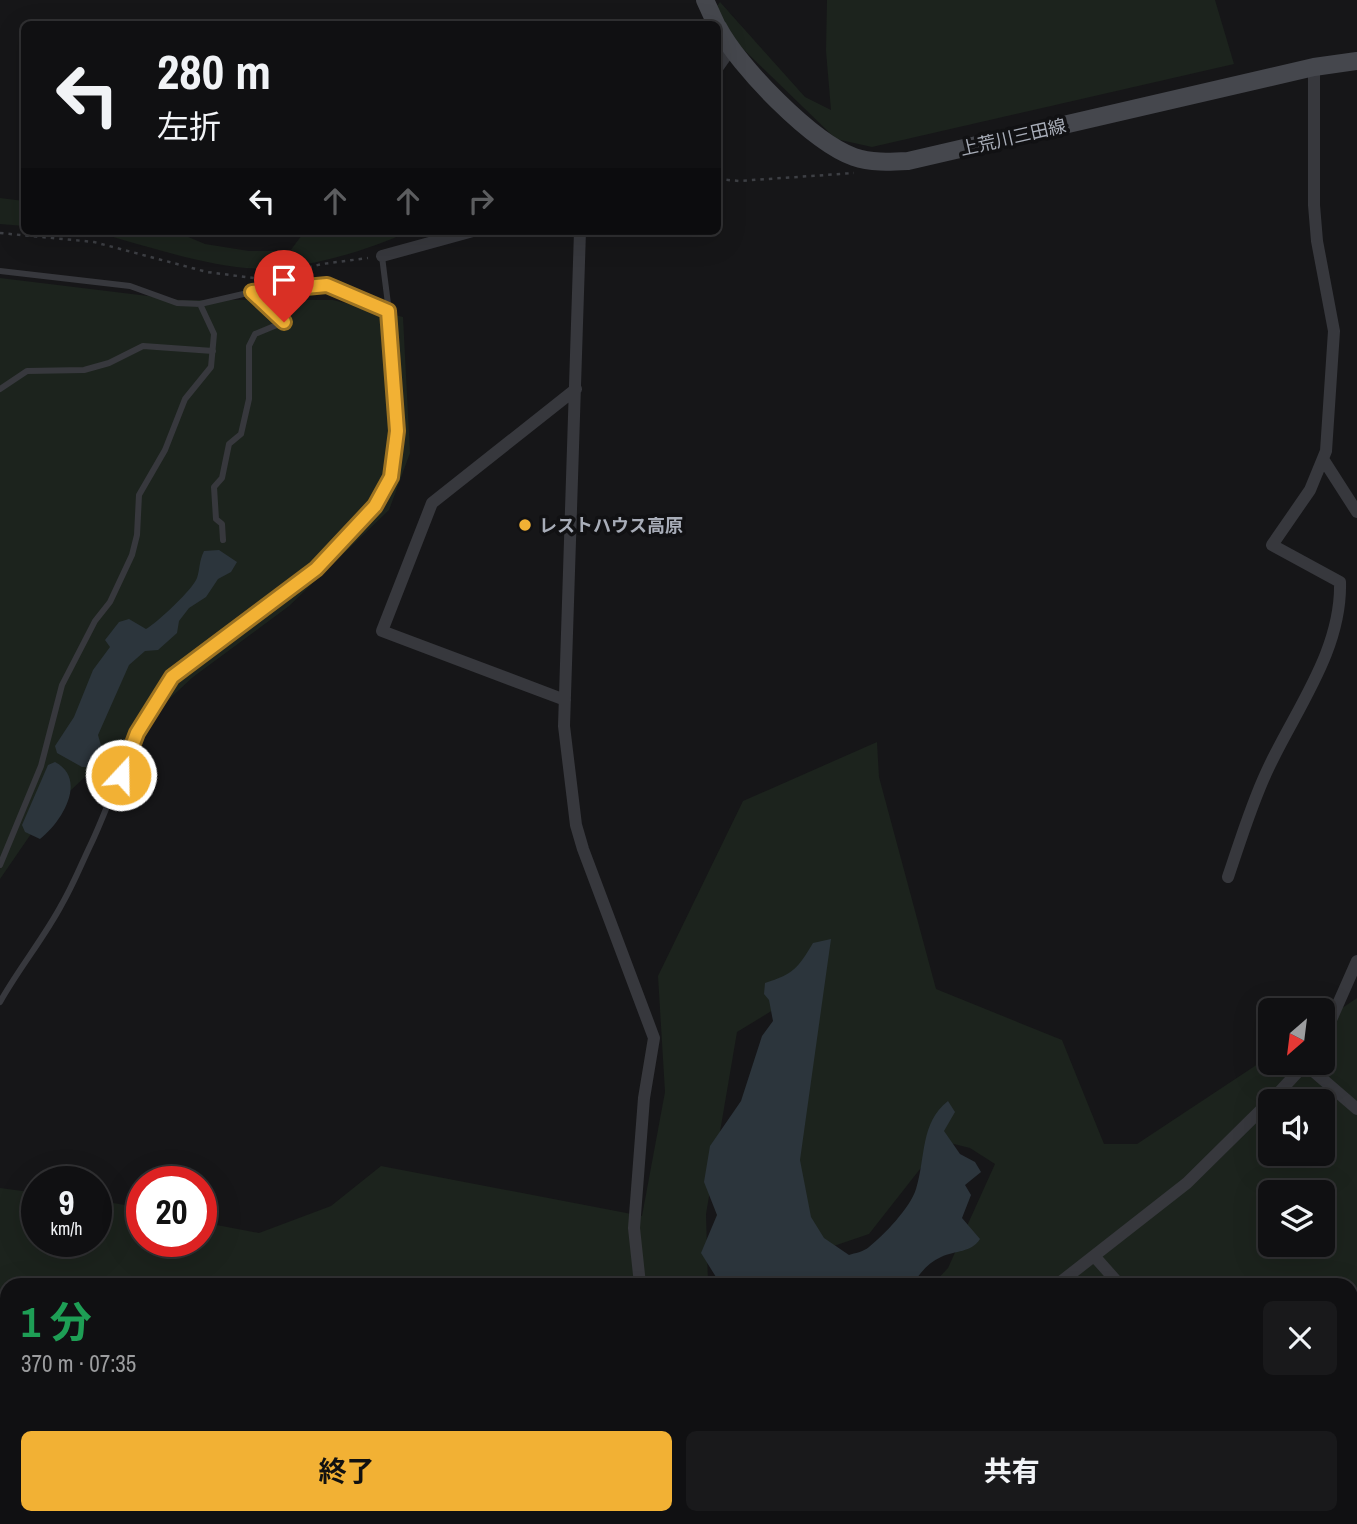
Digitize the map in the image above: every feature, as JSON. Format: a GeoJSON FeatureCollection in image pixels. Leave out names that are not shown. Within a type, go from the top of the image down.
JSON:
{"type":"FeatureCollection","features":[{"type":"Feature","properties":{"kind":"main road","name":"上荒川三田線"},"geometry":{"type":"LineString","coordinates":[[705,0],[715,21]]}},
{"type":"Feature","properties":{"kind":"main road","name":"上荒川三田線"},"geometry":{"type":"LineString","coordinates":[[721,33],[730,50],[826,142],[853,157],[877,162],[908,161],[1314,67],[1357,61]]}},
{"type":"Feature","properties":{"kind":"street"},"geometry":{"type":"LineString","coordinates":[[721,62],[730,50]]}},
{"type":"Feature","properties":{"kind":"street"},"geometry":{"type":"LineString","coordinates":[[1228,877],[1265,775],[1330,649],[1341,606],[1340,582],[1272,545],[1310,491],[1323,459],[1334,331],[1317,241],[1314,205],[1314,67]]}},
{"type":"Feature","properties":{"kind":"street"},"geometry":{"type":"LineString","coordinates":[[382,256],[458,235]]}},
{"type":"Feature","properties":{"kind":"street"},"geometry":{"type":"LineString","coordinates":[[580,235],[564,726],[576,825],[654,1038],[645,1098],[634,1228],[639,1278]]}},
{"type":"Feature","properties":{"kind":"street"},"geometry":{"type":"LineString","coordinates":[[565,699],[382,631],[432,503],[576,389]]}},
{"type":"Feature","properties":{"kind":"street"},"geometry":{"type":"LineString","coordinates":[[1323,459],[1357,512]]}},
{"type":"Feature","properties":{"kind":"street"},"geometry":{"type":"LineString","coordinates":[[1335,1011],[1357,961]]}},
{"type":"Feature","properties":{"kind":"street"},"geometry":{"type":"LineString","coordinates":[[1282,1089],[1295,1075]]}},
{"type":"Feature","properties":{"kind":"street"},"geometry":{"type":"LineString","coordinates":[[1319,1075],[1357,1109]]}},
{"type":"Feature","properties":{"kind":"street"},"geometry":{"type":"LineString","coordinates":[[1066,1278],[1187,1183],[1258,1114]]}},
{"type":"Feature","properties":{"kind":"street"},"geometry":{"type":"LineString","coordinates":[[1095,1256],[1114,1278]]}},
{"type":"Feature","properties":{"kind":"lane"},"geometry":{"type":"LineString","coordinates":[[0,1002],[24,958],[62,905],[114,797],[137,733],[160,692],[172,677],[316,569],[375,506],[391,477],[397,431],[382,256]]}},
{"type":"Feature","properties":{"kind":"lane"},"geometry":{"type":"LineString","coordinates":[[0,271],[130,285],[177,303],[200,304],[252,292],[327,285],[388,311]]}},
{"type":"Feature","properties":{"kind":"lane"},"geometry":{"type":"LineString","coordinates":[[223,540],[222,524],[216,519],[214,487],[222,478],[229,444],[241,434],[249,399],[249,346],[255,334],[284,322],[252,292]]}},
{"type":"Feature","properties":{"kind":"lane"},"geometry":{"type":"LineString","coordinates":[[0,865],[41,766],[62,685],[95,621],[110,602],[132,555],[137,535],[139,495],[164,450],[185,399],[211,368],[214,334],[200,304]]}},
{"type":"Feature","properties":{"kind":"lane"},"geometry":{"type":"LineString","coordinates":[[0,389],[27,371],[84,370],[109,363],[143,346],[213,351]]}},
{"type":"Feature","properties":{"kind":"path"},"geometry":{"type":"LineString","coordinates":[[721,179],[779,179],[859,172]]}},
{"type":"Feature","properties":{"kind":"path"},"geometry":{"type":"LineString","coordinates":[[0,233],[94,242],[207,272],[261,279],[323,264],[382,256]]}},
{"type":"Feature","properties":{"kind":"shaded area"},"geometry":{"type":"Polygon","coordinates":[[[827,0],[1215,0],[1234,64],[872,147],[836,139],[739,45],[715,9],[720,2],[805,97],[831,110],[826,51],[827,0]]]}},
{"type":"Feature","properties":{"kind":"shaded area"},"geometry":{"type":"Polygon","coordinates":[[[0,198],[21,201],[21,226],[0,224],[0,198]]]}},
{"type":"Feature","properties":{"kind":"shaded area"},"geometry":{"type":"Polygon","coordinates":[[[105,235],[184,235],[205,244],[249,251],[290,251],[302,235],[401,235],[329,259],[280,268],[235,267],[185,257],[105,235]]]}},
{"type":"Feature","properties":{"kind":"shaded area"},"geometry":{"type":"Polygon","coordinates":[[[0,278],[181,300],[333,300],[403,317],[410,453],[389,510],[289,606],[193,677],[44,815],[0,879],[0,278]]]}},
{"type":"Feature","properties":{"kind":"shaded area"},"geometry":{"type":"Polygon","coordinates":[[[219,550],[237,562],[231,572],[218,579],[206,597],[189,608],[179,621],[177,633],[158,650],[145,651],[129,665],[98,735],[102,749],[92,767],[82,767],[57,753],[55,746],[74,717],[93,670],[110,647],[105,640],[119,622],[129,619],[146,629],[189,590],[197,578],[204,551],[219,550]]]}},
{"type":"Feature","properties":{"kind":"shaded area"},"geometry":{"type":"Polygon","coordinates":[[[877,742],[879,777],[936,989],[1062,1040],[1104,1144],[1137,1144],[1258,1064],[1258,1075],[1335,1075],[1335,1013],[1357,998],[1357,1278],[939,1278],[948,1268],[995,1164],[970,1148],[942,1141],[869,1234],[822,1250],[776,1173],[811,987],[737,1032],[706,1214],[708,1278],[0,1278],[0,1188],[21,1191],[21,1257],[112,1257],[112,1203],[126,1205],[126,1257],[217,1257],[217,1225],[259,1233],[331,1206],[381,1166],[642,1216],[665,1092],[658,976],[743,801],[877,742]]]}},
{"type":"Feature","properties":{"kind":"shaded area"},"geometry":{"type":"Polygon","coordinates":[[[55,762],[65,769],[71,789],[63,812],[40,839],[25,832],[22,825],[48,765],[55,762]]]}},
{"type":"Feature","properties":{"kind":"shaded area"},"geometry":{"type":"Polygon","coordinates":[[[831,939],[800,1160],[811,1217],[824,1238],[849,1255],[869,1247],[896,1221],[916,1189],[928,1130],[939,1110],[948,1101],[955,1112],[944,1131],[960,1154],[975,1162],[981,1172],[965,1185],[971,1195],[962,1218],[980,1239],[968,1249],[932,1262],[918,1278],[716,1278],[701,1253],[717,1215],[704,1182],[710,1146],[741,1101],[762,1036],[773,1021],[769,1000],[764,994],[765,983],[794,969],[813,943],[831,939]]]}},
{"type":"Feature","properties":{"kind":"place","name":"レストハウス高原"},"geometry":{"type":"Point","coordinates":[525,525]}},
{"type":"Feature","properties":{"kind":"route"},"geometry":{"type":"LineString","coordinates":[[121,775],[137,733],[160,692],[172,677],[316,569],[365,520],[391,477],[397,431],[388,311],[366,299],[327,285],[252,292],[284,322]]}}]}
